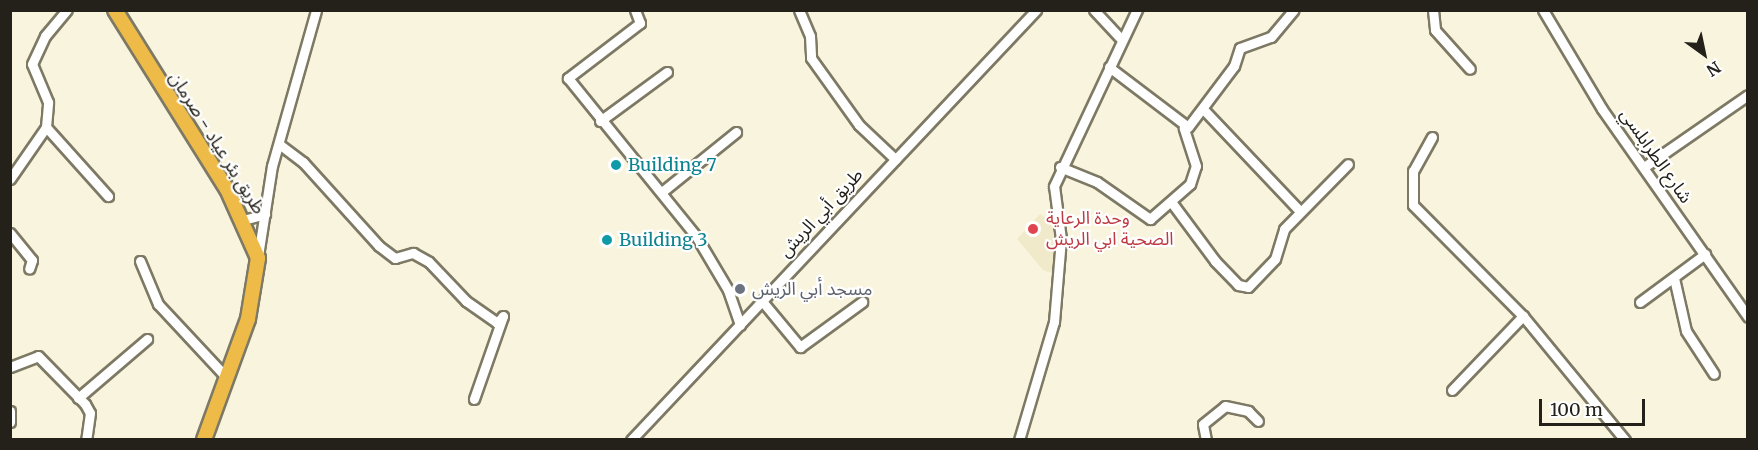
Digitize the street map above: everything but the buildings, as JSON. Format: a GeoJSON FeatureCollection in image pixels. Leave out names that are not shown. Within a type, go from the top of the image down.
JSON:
{"type":"FeatureCollection","features":[{"type":"Feature","properties":{"kind":"highway","name":"طريق بئر عياد - صرمان"},"geometry":{"type":"LineString","coordinates":[[115,10],[243,220],[258,258]]}},
{"type":"Feature","properties":{"kind":"highway"},"geometry":{"type":"LineString","coordinates":[[204,440],[248,319],[258,258]]}},
{"type":"Feature","properties":{"kind":"street"},"geometry":{"type":"LineString","coordinates":[[10,179],[46,127],[48,102],[32,64],[45,36],[67,10]]}},
{"type":"Feature","properties":{"kind":"street"},"geometry":{"type":"LineString","coordinates":[[258,258],[279,144],[316,10]]}},
{"type":"Feature","properties":{"kind":"street"},"geometry":{"type":"LineString","coordinates":[[635,10],[640,22],[568,78],[600,121],[663,191],[718,271],[740,325]]}},
{"type":"Feature","properties":{"kind":"street"},"geometry":{"type":"LineString","coordinates":[[799,10],[810,36],[811,58],[859,125],[895,159]]}},
{"type":"Feature","properties":{"kind":"street","name":"طريق أبي الريش"},"geometry":{"type":"LineString","coordinates":[[631,440],[1036,10]]}},
{"type":"Feature","properties":{"kind":"street"},"geometry":{"type":"LineString","coordinates":[[1094,10],[1120,38]]}},
{"type":"Feature","properties":{"kind":"street"},"geometry":{"type":"LineString","coordinates":[[1009,440],[1019,437],[1053,322],[1061,239],[1054,186],[1060,167],[1109,67],[1120,38],[1137,10]]}},
{"type":"Feature","properties":{"kind":"street"},"geometry":{"type":"LineString","coordinates":[[1184,128],[1204,110],[1240,48],[1271,37],[1294,10]]}},
{"type":"Feature","properties":{"kind":"street"},"geometry":{"type":"LineString","coordinates":[[1433,10],[1435,30],[1470,69]]}},
{"type":"Feature","properties":{"kind":"street","name":"شارع الطرابلسي"},"geometry":{"type":"LineString","coordinates":[[1543,10],[1644,167],[1748,317]]}},
{"type":"Feature","properties":{"kind":"street"},"geometry":{"type":"LineString","coordinates":[[1060,167],[1097,182],[1144,218],[1172,203],[1190,184],[1196,166],[1184,128],[1109,67]]}},
{"type":"Feature","properties":{"kind":"street"},"geometry":{"type":"LineString","coordinates":[[600,121],[667,72]]}},
{"type":"Feature","properties":{"kind":"street"},"geometry":{"type":"LineString","coordinates":[[1644,167],[1748,95]]}},
{"type":"Feature","properties":{"kind":"street"},"geometry":{"type":"LineString","coordinates":[[1204,110],[1300,211]]}},
{"type":"Feature","properties":{"kind":"street"},"geometry":{"type":"LineString","coordinates":[[46,127],[108,196]]}},
{"type":"Feature","properties":{"kind":"street"},"geometry":{"type":"LineString","coordinates":[[663,191],[736,132]]}},
{"type":"Feature","properties":{"kind":"street"},"geometry":{"type":"LineString","coordinates":[[1432,137],[1413,171],[1413,205],[1523,316],[1625,440]]}},
{"type":"Feature","properties":{"kind":"street"},"geometry":{"type":"LineString","coordinates":[[279,144],[303,162],[379,246],[395,258],[413,253],[429,262],[466,301],[497,323],[503,316],[474,399]]}},
{"type":"Feature","properties":{"kind":"street"},"geometry":{"type":"LineString","coordinates":[[1172,203],[1242,288],[1269,267],[1284,229],[1348,164]]}},
{"type":"Feature","properties":{"kind":"street"},"geometry":{"type":"LineString","coordinates":[[243,220],[265,214]]}},
{"type":"Feature","properties":{"kind":"street"},"geometry":{"type":"LineString","coordinates":[[10,233],[32,260],[29,269]]}},
{"type":"Feature","properties":{"kind":"street"},"geometry":{"type":"LineString","coordinates":[[1640,302],[1705,254]]}},
{"type":"Feature","properties":{"kind":"street"},"geometry":{"type":"LineString","coordinates":[[140,261],[158,304],[226,377]]}},
{"type":"Feature","properties":{"kind":"street"},"geometry":{"type":"LineString","coordinates":[[1674,278],[1686,332],[1714,374]]}},
{"type":"Feature","properties":{"kind":"street"},"geometry":{"type":"LineString","coordinates":[[762,301],[800,347],[861,302]]}},
{"type":"Feature","properties":{"kind":"street"},"geometry":{"type":"LineString","coordinates":[[1452,390],[1523,316]]}},
{"type":"Feature","properties":{"kind":"street"},"geometry":{"type":"LineString","coordinates":[[78,399],[147,339]]}},
{"type":"Feature","properties":{"kind":"street"},"geometry":{"type":"LineString","coordinates":[[10,367],[38,356],[90,413],[86,440]]}},
{"type":"Feature","properties":{"kind":"street"},"geometry":{"type":"LineString","coordinates":[[1206,440],[1203,424],[1226,406],[1248,411],[1258,421]]}},
{"type":"Feature","properties":{"kind":"street"},"geometry":{"type":"LineString","coordinates":[[10,411],[10,422]]}},
{"type":"Feature","properties":{"kind":"shaded area"},"geometry":{"type":"Polygon","coordinates":[[[1040,214],[1055,224],[1055,274],[1043,270],[1017,239],[1040,214]]]}},
{"type":"Feature","properties":{"kind":"place","name":"Building 7"},"geometry":{"type":"Point","coordinates":[616,165]}},
{"type":"Feature","properties":{"kind":"place","name":"وحدة الرعاية الصحية ابي الريش"},"geometry":{"type":"Point","coordinates":[1033,229]}},
{"type":"Feature","properties":{"kind":"place","name":"Building 3"},"geometry":{"type":"Point","coordinates":[607,240]}},
{"type":"Feature","properties":{"kind":"place","name":"مسجد أبي الريش"},"geometry":{"type":"Point","coordinates":[740,289]}}]}
